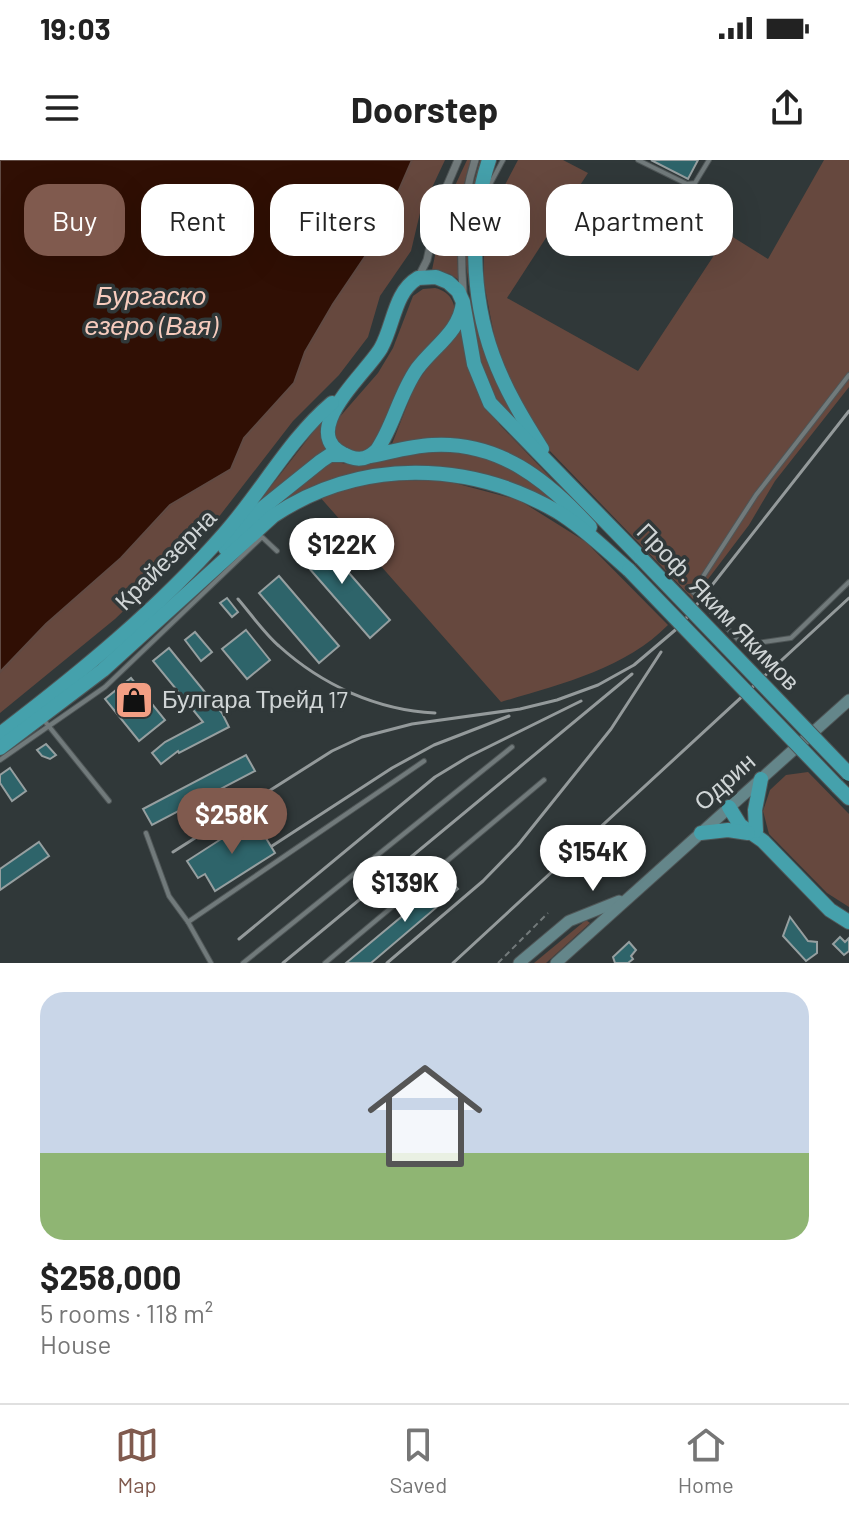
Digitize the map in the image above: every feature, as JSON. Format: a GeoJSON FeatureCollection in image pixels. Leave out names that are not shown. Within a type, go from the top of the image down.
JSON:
{"type":"FeatureCollection","features":[{"type":"Feature","properties":{"kind":"highway"},"geometry":{"type":"LineString","coordinates":[[484,184],[489,160]]}},
{"type":"Feature","properties":{"kind":"highway"},"geometry":{"type":"LineString","coordinates":[[476,256],[477,278],[492,353],[522,417],[555,469]]}},
{"type":"Feature","properties":{"kind":"highway"},"geometry":{"type":"LineString","coordinates":[[418,278],[436,277],[458,291],[463,302],[474,364],[490,403],[555,469]]}},
{"type":"Feature","properties":{"kind":"highway","name":"Крайезерна"},"geometry":{"type":"LineString","coordinates":[[0,734],[59,689],[172,590],[225,533],[317,418],[373,362],[389,331],[403,291],[418,278]]}},
{"type":"Feature","properties":{"kind":"highway"},"geometry":{"type":"LineString","coordinates":[[371,456],[383,442],[394,410],[413,376],[458,322],[463,302]]}},
{"type":"Feature","properties":{"kind":"highway"},"geometry":{"type":"LineString","coordinates":[[342,395],[328,427],[333,446],[345,455]]}},
{"type":"Feature","properties":{"kind":"highway"},"geometry":{"type":"LineString","coordinates":[[188,591],[260,510],[326,457],[345,455],[360,459],[411,447],[454,445],[496,454],[516,463],[551,487],[629,570]]}},
{"type":"Feature","properties":{"kind":"highway","name":"Проф. Яким Якимов"},"geometry":{"type":"LineString","coordinates":[[555,469],[849,774]]}},
{"type":"Feature","properties":{"kind":"highway"},"geometry":{"type":"LineString","coordinates":[[0,748],[45,722],[273,516],[295,501],[339,483],[392,473],[444,473],[471,477],[519,492],[560,513],[629,570]]}},
{"type":"Feature","properties":{"kind":"highway","name":"Проф. Яким Якимов"},"geometry":{"type":"LineString","coordinates":[[629,570],[849,798]]}},
{"type":"Feature","properties":{"kind":"highway"},"geometry":{"type":"LineString","coordinates":[[758,836],[755,810],[761,779]]}},
{"type":"Feature","properties":{"kind":"highway"},"geometry":{"type":"LineString","coordinates":[[729,807],[744,815],[758,836],[830,910],[849,922]]}},
{"type":"Feature","properties":{"kind":"highway"},"geometry":{"type":"LineString","coordinates":[[701,833],[728,830],[758,836]]}},
{"type":"Feature","properties":{"kind":"highway"},"geometry":{"type":"LineString","coordinates":[[830,910],[849,915]]}},
{"type":"Feature","properties":{"kind":"main road","name":"Одрин"},"geometry":{"type":"LineString","coordinates":[[556,963],[849,700]]}},
{"type":"Feature","properties":{"kind":"main road","name":"Одрин"},"geometry":{"type":"LineString","coordinates":[[519,963],[569,921],[630,896]]}},
{"type":"Feature","properties":{"kind":"street"},"geometry":{"type":"LineString","coordinates":[[418,278],[427,260],[440,202],[458,160]]}},
{"type":"Feature","properties":{"kind":"street"},"geometry":{"type":"LineString","coordinates":[[463,302],[461,226],[464,200],[475,160]]}},
{"type":"Feature","properties":{"kind":"lane"},"geometry":{"type":"LineString","coordinates":[[491,184],[503,160]]}},
{"type":"Feature","properties":{"kind":"lane"},"geometry":{"type":"LineString","coordinates":[[638,160],[687,184],[695,183],[709,160]]}},
{"type":"Feature","properties":{"kind":"lane"},"geometry":{"type":"LineString","coordinates":[[849,375],[756,495],[693,592],[731,635],[743,645],[754,645],[791,638],[849,582]]}},
{"type":"Feature","properties":{"kind":"lane"},"geometry":{"type":"LineString","coordinates":[[0,760],[45,722],[105,687],[262,537],[277,551]]}},
{"type":"Feature","properties":{"kind":"lane"},"geometry":{"type":"LineString","coordinates":[[45,722],[109,801]]}},
{"type":"Feature","properties":{"kind":"lane"},"geometry":{"type":"LineString","coordinates":[[243,963],[512,747]]}},
{"type":"Feature","properties":{"kind":"lane"},"geometry":{"type":"LineString","coordinates":[[188,922],[424,761]]}},
{"type":"Feature","properties":{"kind":"lane"},"geometry":{"type":"LineString","coordinates":[[325,963],[544,780]]}},
{"type":"Feature","properties":{"kind":"lane"},"geometry":{"type":"LineString","coordinates":[[146,833],[169,896],[211,963]]}},
{"type":"Feature","properties":{"kind":"path"},"geometry":{"type":"LineString","coordinates":[[498,963],[548,913]]}},
{"type":"Feature","properties":{"kind":"shaded area"},"geometry":{"type":"Polygon","coordinates":[[[412,160],[445,160],[434,184],[420,184],[420,213],[411,251],[380,296],[368,337],[339,375],[293,421],[211,527],[115,619],[0,713],[0,672],[46,624],[121,558],[171,505],[231,469],[244,438],[294,383],[305,352],[365,256],[404,256],[404,184],[402,184],[412,160]]]}},
{"type":"Feature","properties":{"kind":"shaded area"},"geometry":{"type":"Polygon","coordinates":[[[467,160],[471,160],[464,184],[456,184],[467,160]]]}},
{"type":"Feature","properties":{"kind":"shaded area"},"geometry":{"type":"Polygon","coordinates":[[[480,160],[486,160],[485,184],[473,184],[480,160]]]}},
{"type":"Feature","properties":{"kind":"shaded area"},"geometry":{"type":"Polygon","coordinates":[[[518,160],[563,160],[588,173],[581,184],[546,184],[546,238],[507,298],[638,371],[714,256],[733,256],[733,237],[768,259],[824,160],[849,160],[849,387],[775,481],[749,525],[693,599],[547,448],[518,400],[496,345],[484,283],[484,256],[530,256],[530,184],[505,184],[518,160]]]}},
{"type":"Feature","properties":{"kind":"shaded area"},"geometry":{"type":"Polygon","coordinates":[[[435,256],[457,256],[459,280],[450,274],[432,270],[435,256]]]}},
{"type":"Feature","properties":{"kind":"shaded area"},"geometry":{"type":"Polygon","coordinates":[[[465,256],[481,256],[479,306],[521,425],[494,400],[479,360],[465,256]]]}},
{"type":"Feature","properties":{"kind":"shaded area"},"geometry":{"type":"Polygon","coordinates":[[[435,288],[446,293],[452,301],[455,311],[453,323],[403,380],[373,446],[358,452],[348,450],[335,437],[337,420],[378,373],[393,348],[413,296],[423,289],[435,288]]]}},
{"type":"Feature","properties":{"kind":"shaded area"},"geometry":{"type":"Polygon","coordinates":[[[464,327],[482,399],[500,425],[572,500],[486,445],[390,449],[415,385],[464,327]]]}},
{"type":"Feature","properties":{"kind":"shaded area"},"geometry":{"type":"Polygon","coordinates":[[[324,420],[331,451],[244,521],[317,427],[324,420]]]}},
{"type":"Feature","properties":{"kind":"shaded area"},"geometry":{"type":"Polygon","coordinates":[[[430,448],[502,460],[560,503],[559,507],[534,496],[390,469],[271,513],[268,509],[330,461],[353,465],[430,448]]]}},
{"type":"Feature","properties":{"kind":"shaded area"},"geometry":{"type":"Polygon","coordinates":[[[443,480],[519,500],[586,542],[668,625],[632,653],[590,674],[501,702],[319,496],[377,481],[443,480]]]}},
{"type":"Feature","properties":{"kind":"shaded area"},"geometry":{"type":"Polygon","coordinates":[[[808,772],[849,814],[849,907],[827,893],[769,834],[763,811],[770,790],[786,775],[808,772]]]}},
{"type":"Feature","properties":{"kind":"shaded area"},"geometry":{"type":"Polygon","coordinates":[[[586,920],[590,923],[546,963],[534,963],[586,920]]]}},
{"type":"Feature","properties":{"kind":"water","name":"Бургаско езеро (Вая)"},"geometry":{"type":"Polygon","coordinates":[[[0,160],[412,160],[402,184],[270,184],[270,256],[365,256],[305,352],[294,383],[244,438],[231,469],[170,505],[121,558],[46,624],[0,672],[0,160]]]}},
{"type":"Feature","properties":{"kind":"building"},"geometry":{"type":"Polygon","coordinates":[[[651,160],[698,160],[688,179],[651,160]]]}},
{"type":"Feature","properties":{"kind":"building"},"geometry":{"type":"Polygon","coordinates":[[[315,534],[390,620],[370,638],[295,552],[315,534]]]}},
{"type":"Feature","properties":{"kind":"building"},"geometry":{"type":"Polygon","coordinates":[[[279,576],[339,646],[319,663],[259,593],[279,576]]]}},
{"type":"Feature","properties":{"kind":"building"},"geometry":{"type":"Polygon","coordinates":[[[227,598],[238,612],[232,617],[220,603],[227,598]]]}},
{"type":"Feature","properties":{"kind":"building"},"geometry":{"type":"Polygon","coordinates":[[[246,630],[270,660],[247,679],[222,649],[246,630]]]}},
{"type":"Feature","properties":{"kind":"building"},"geometry":{"type":"Polygon","coordinates":[[[195,632],[212,652],[201,661],[185,640],[195,632]]]}},
{"type":"Feature","properties":{"kind":"building"},"geometry":{"type":"Polygon","coordinates":[[[169,648],[222,713],[229,727],[178,751],[161,764],[152,753],[165,742],[203,722],[153,661],[169,648]]]}},
{"type":"Feature","properties":{"kind":"building"},"geometry":{"type":"Polygon","coordinates":[[[131,678],[165,720],[139,741],[105,699],[131,678]]]}},
{"type":"Feature","properties":{"kind":"building"},"geometry":{"type":"Polygon","coordinates":[[[46,744],[56,755],[50,759],[37,750],[46,744]]]}},
{"type":"Feature","properties":{"kind":"building"},"geometry":{"type":"Polygon","coordinates":[[[246,755],[255,771],[152,825],[143,809],[246,755]]]}},
{"type":"Feature","properties":{"kind":"building"},"geometry":{"type":"Polygon","coordinates":[[[10,768],[26,791],[12,801],[0,783],[0,775],[10,768]]]}},
{"type":"Feature","properties":{"kind":"building"},"geometry":{"type":"Polygon","coordinates":[[[246,823],[250,829],[258,825],[275,853],[215,891],[205,874],[198,878],[187,861],[246,823]]]}},
{"type":"Feature","properties":{"kind":"building"},"geometry":{"type":"Polygon","coordinates":[[[39,842],[49,856],[0,890],[0,869],[39,842]]]}},
{"type":"Feature","properties":{"kind":"building"},"geometry":{"type":"Polygon","coordinates":[[[448,878],[458,889],[371,963],[346,963],[448,878]]]}},
{"type":"Feature","properties":{"kind":"building"},"geometry":{"type":"Polygon","coordinates":[[[790,917],[808,941],[817,942],[817,953],[806,961],[783,936],[790,917]]]}},
{"type":"Feature","properties":{"kind":"building"},"geometry":{"type":"Polygon","coordinates":[[[840,937],[845,942],[849,938],[849,951],[844,955],[833,944],[840,937]]]}},
{"type":"Feature","properties":{"kind":"building"},"geometry":{"type":"Polygon","coordinates":[[[629,942],[636,950],[631,956],[633,959],[628,963],[615,963],[613,957],[629,942]]]}},
{"type":"Feature","properties":{"kind":"railway"},"geometry":{"type":"LineString","coordinates":[[173,852],[332,751],[362,737],[412,724],[520,709],[557,700],[598,685],[634,665],[680,626],[849,411]]}},
{"type":"Feature","properties":{"kind":"railway"},"geometry":{"type":"LineString","coordinates":[[453,963],[849,598]]}},
{"type":"Feature","properties":{"kind":"railway"},"geometry":{"type":"LineString","coordinates":[[238,599],[279,646],[332,684],[392,707],[435,713]]}},
{"type":"Feature","properties":{"kind":"railway"},"geometry":{"type":"LineString","coordinates":[[387,963],[483,881],[518,845],[611,729],[661,652]]}},
{"type":"Feature","properties":{"kind":"railway"},"geometry":{"type":"LineString","coordinates":[[283,963],[632,674]]}},
{"type":"Feature","properties":{"kind":"railway"},"geometry":{"type":"LineString","coordinates":[[239,939],[435,777],[468,757],[581,701]]}},
{"type":"Feature","properties":{"kind":"railway"},"geometry":{"type":"LineString","coordinates":[[272,846],[392,768],[434,745],[509,716]]}},
{"type":"Feature","properties":{"kind":"place","name":"Булгара Трейд 17"},"geometry":{"type":"Point","coordinates":[134,700]}}]}
